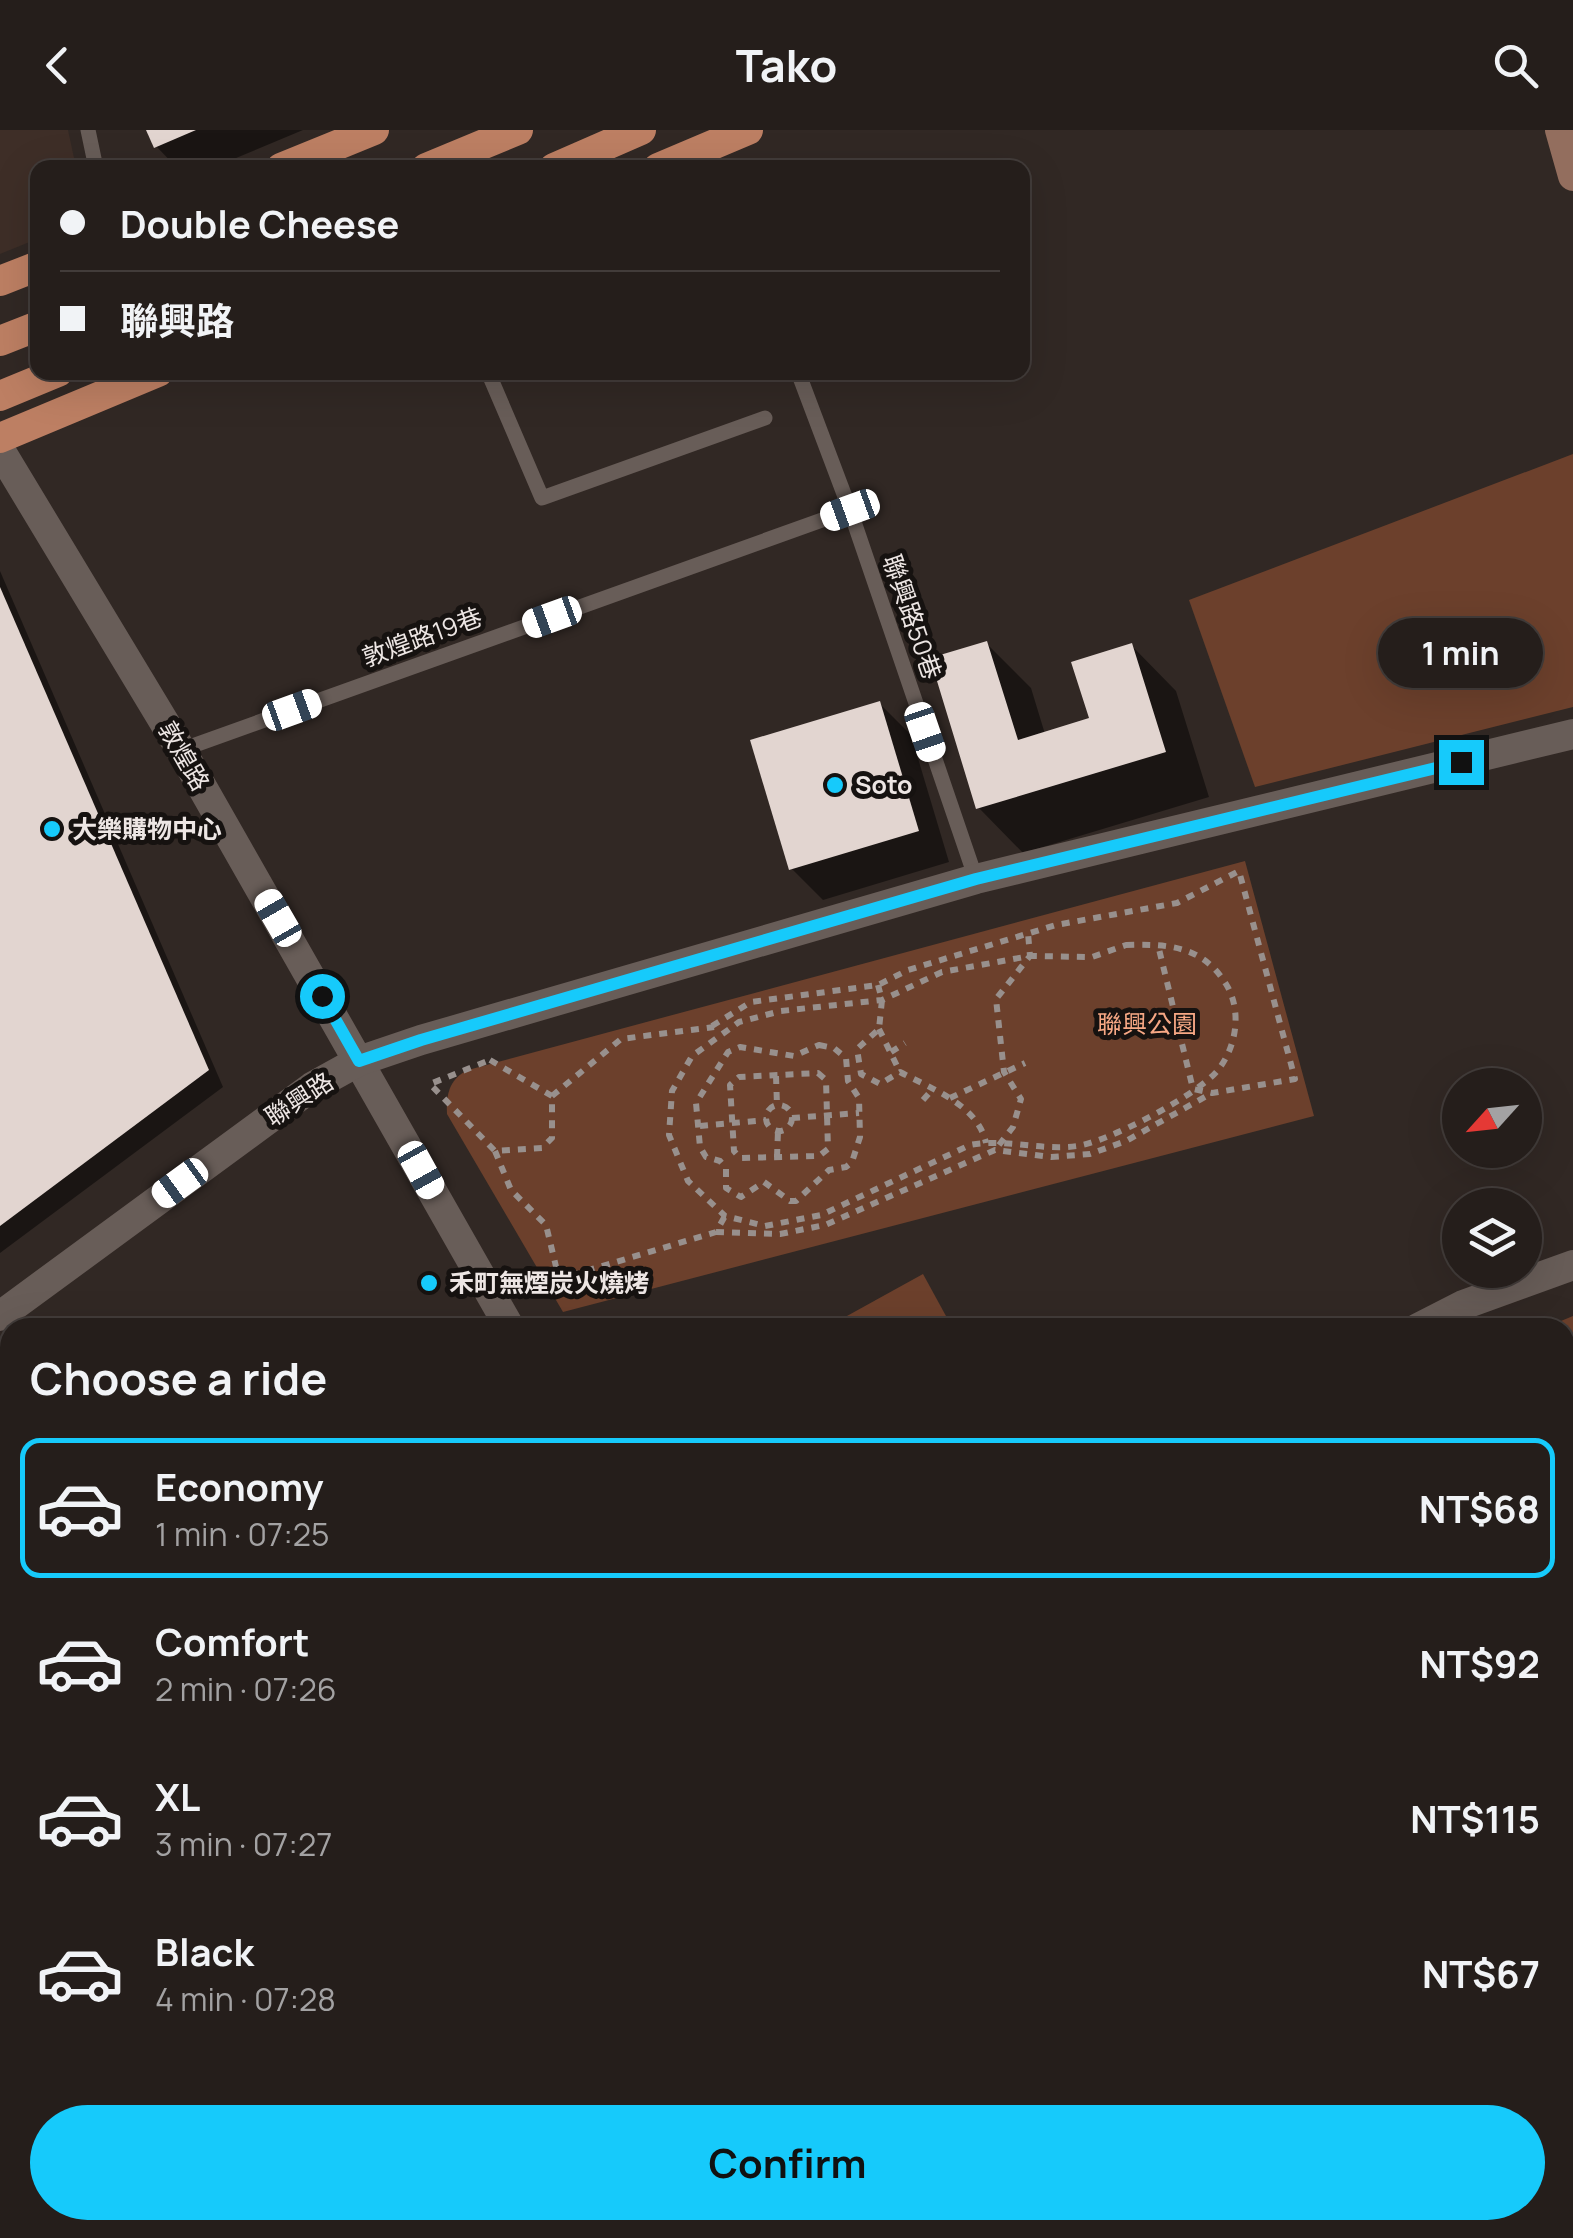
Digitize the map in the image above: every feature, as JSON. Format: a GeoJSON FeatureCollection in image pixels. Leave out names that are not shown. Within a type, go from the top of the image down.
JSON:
{"type":"FeatureCollection","features":[{"type":"Feature","properties":{"kind":"main road"},"geometry":{"type":"LineString","coordinates":[[301,160],[374,130]]}},
{"type":"Feature","properties":{"kind":"main road"},"geometry":{"type":"LineString","coordinates":[[445,160],[518,130]]}},
{"type":"Feature","properties":{"kind":"main road"},"geometry":{"type":"LineString","coordinates":[[572,160],[641,130]]}},
{"type":"Feature","properties":{"kind":"main road"},"geometry":{"type":"LineString","coordinates":[[716,155],[748,130]]}},
{"type":"Feature","properties":{"kind":"main road"},"geometry":{"type":"LineString","coordinates":[[0,281],[30,269]]}},
{"type":"Feature","properties":{"kind":"main road"},"geometry":{"type":"LineString","coordinates":[[0,341],[30,329]]}},
{"type":"Feature","properties":{"kind":"main road"},"geometry":{"type":"LineString","coordinates":[[0,396],[39,380]]}},
{"type":"Feature","properties":{"kind":"main road"},"geometry":{"type":"LineString","coordinates":[[0,438],[139,380]]}},
{"type":"Feature","properties":{"kind":"street"},"geometry":{"type":"LineString","coordinates":[[1560,130],[1573,176]]}},
{"type":"Feature","properties":{"kind":"street","name":"敦煌路"},"geometry":{"type":"LineString","coordinates":[[0,450],[181,750],[504,1318]]}},
{"type":"Feature","properties":{"kind":"street","name":"聯興路"},"geometry":{"type":"LineString","coordinates":[[0,1316],[299,1095],[359,1061],[976,879],[1573,734]]}},
{"type":"Feature","properties":{"kind":"street"},"geometry":{"type":"LineString","coordinates":[[1438,1318],[1573,1265]]}},
{"type":"Feature","properties":{"kind":"lane"},"geometry":{"type":"LineString","coordinates":[[88,130],[94,160]]}},
{"type":"Feature","properties":{"kind":"lane"},"geometry":{"type":"LineString","coordinates":[[491,380],[542,498],[765,418]]}},
{"type":"Feature","properties":{"kind":"lane","name":"聯興路50巷"},"geometry":{"type":"LineString","coordinates":[[801,380],[850,510],[976,879]]}},
{"type":"Feature","properties":{"kind":"lane","name":"敦煌路19巷"},"geometry":{"type":"LineString","coordinates":[[181,750],[850,510]]}},
{"type":"Feature","properties":{"kind":"path"},"geometry":{"type":"LineString","coordinates":[[495,1151],[542,1148],[552,1138],[552,1096],[621,1038],[712,1026],[751,1002],[878,985],[908,970],[1056,925],[1177,903],[1239,871],[1295,1079],[1212,1092],[1193,1089]]}},
{"type":"Feature","properties":{"kind":"path"},"geometry":{"type":"LineString","coordinates":[[998,1147],[1013,1127],[1022,1098],[1004,1072],[996,999],[1030,956],[1028,934]]}},
{"type":"Feature","properties":{"kind":"path"},"geometry":{"type":"LineString","coordinates":[[1158,944],[1193,1089]]}},
{"type":"Feature","properties":{"kind":"path"},"geometry":{"type":"LineString","coordinates":[[552,1096],[490,1060],[430,1084],[495,1151],[511,1190],[546,1225],[559,1279],[716,1232],[780,1234],[825,1226],[998,1147],[1078,1146],[1116,1136],[1218,1071],[1232,1043],[1236,1020],[1234,998],[1215,967],[1172,945],[1158,944],[1126,945],[1092,957],[1030,956],[942,972],[882,1000],[781,1011],[739,1022],[692,1056],[672,1091],[668,1135],[688,1181],[725,1216],[766,1226],[822,1216],[970,1145],[987,1142],[998,1147],[1051,1156],[1090,1154],[1126,1141],[1212,1092]]}},
{"type":"Feature","properties":{"kind":"path"},"geometry":{"type":"LineString","coordinates":[[878,985],[882,1000],[879,1029],[900,1072],[950,1098],[980,1122],[987,1142],[982,1154]]}},
{"type":"Feature","properties":{"kind":"path"},"geometry":{"type":"LineString","coordinates":[[712,1026],[724,1031]]}},
{"type":"Feature","properties":{"kind":"path"},"geometry":{"type":"LineString","coordinates":[[861,1074],[857,1049],[879,1029]]}},
{"type":"Feature","properties":{"kind":"path"},"geometry":{"type":"LineString","coordinates":[[890,1052],[905,1043]]}},
{"type":"Feature","properties":{"kind":"path"},"geometry":{"type":"LineString","coordinates":[[819,1045],[834,1048],[846,1058],[848,1081],[859,1098],[859,1112],[860,1136],[852,1162],[828,1170],[796,1201],[790,1201],[764,1182],[741,1197],[726,1188],[726,1168],[720,1161],[706,1157],[700,1147],[696,1103],[728,1052],[740,1047],[794,1056],[819,1045]]}},
{"type":"Feature","properties":{"kind":"path"},"geometry":{"type":"LineString","coordinates":[[950,1098],[1025,1062]]}},
{"type":"Feature","properties":{"kind":"path"},"geometry":{"type":"LineString","coordinates":[[861,1074],[880,1084],[900,1072]]}},
{"type":"Feature","properties":{"kind":"path"},"geometry":{"type":"LineString","coordinates":[[818,1073],[826,1080],[827,1114],[828,1148],[819,1156],[740,1158],[734,1150],[730,1085],[739,1077],[818,1073]]}},
{"type":"Feature","properties":{"kind":"path"},"geometry":{"type":"LineString","coordinates":[[848,1081],[861,1074]]}},
{"type":"Feature","properties":{"kind":"path"},"geometry":{"type":"LineString","coordinates":[[776,1076],[777,1105]]}},
{"type":"Feature","properties":{"kind":"path"},"geometry":{"type":"LineString","coordinates":[[923,1100],[933,1090]]}},
{"type":"Feature","properties":{"kind":"path"},"geometry":{"type":"LineString","coordinates":[[777,1105],[789,1110],[792,1118],[786,1129],[778,1131],[770,1128],[766,1120],[770,1108],[777,1105]]}},
{"type":"Feature","properties":{"kind":"path"},"geometry":{"type":"LineString","coordinates":[[792,1118],[859,1112]]}},
{"type":"Feature","properties":{"kind":"path"},"geometry":{"type":"LineString","coordinates":[[700,1126],[766,1120]]}},
{"type":"Feature","properties":{"kind":"path"},"geometry":{"type":"LineString","coordinates":[[777,1157],[778,1131]]}},
{"type":"Feature","properties":{"kind":"path"},"geometry":{"type":"LineString","coordinates":[[716,1232],[725,1216]]}},
{"type":"Feature","properties":{"kind":"shaded area"},"geometry":{"type":"Polygon","coordinates":[[[0,130],[68,130],[74,160],[30,160],[30,242],[0,254],[0,130]]]}},
{"type":"Feature","properties":{"kind":"green space"},"geometry":{"type":"Polygon","coordinates":[[[1573,454],[1573,707],[1255,787],[1189,600],[1573,454]]]}},
{"type":"Feature","properties":{"kind":"green space","name":"聯興公園"},"geometry":{"type":"Polygon","coordinates":[[[1245,861],[1314,1116],[563,1312],[447,1114],[450,1088],[468,1070],[1245,861]]]}},
{"type":"Feature","properties":{"kind":"green space"},"geometry":{"type":"Polygon","coordinates":[[[923,1274],[947,1318],[843,1318],[923,1274]]]}},
{"type":"Feature","properties":{"kind":"building"},"geometry":{"type":"Polygon","coordinates":[[[146,130],[196,130],[154,148],[146,130]]]}},
{"type":"Feature","properties":{"kind":"building","name":"大樂購物中心"},"geometry":{"type":"Polygon","coordinates":[[[0,587],[209,1070],[0,1226],[0,587]]]}},
{"type":"Feature","properties":{"kind":"building"},"geometry":{"type":"Polygon","coordinates":[[[987,641],[1018,740],[1089,718],[1071,662],[1132,643],[1166,752],[976,809],[930,658],[987,641]]]}},
{"type":"Feature","properties":{"kind":"building","name":"Soto"},"geometry":{"type":"Polygon","coordinates":[[[880,701],[919,831],[789,870],[750,740],[880,701]]]}},
{"type":"Feature","properties":{"kind":"place","name":"Soto"},"geometry":{"type":"Point","coordinates":[835,785]}},
{"type":"Feature","properties":{"kind":"place","name":"大樂購物中心"},"geometry":{"type":"Point","coordinates":[52,829]}},
{"type":"Feature","properties":{"kind":"place","name":"禾町無煙炭火燒烤"},"geometry":{"type":"Point","coordinates":[429,1283]}},
{"type":"Feature","properties":{"kind":"route"},"geometry":{"type":"LineString","coordinates":[[322,996],[359,1061],[976,879],[1461,762]]}}]}
